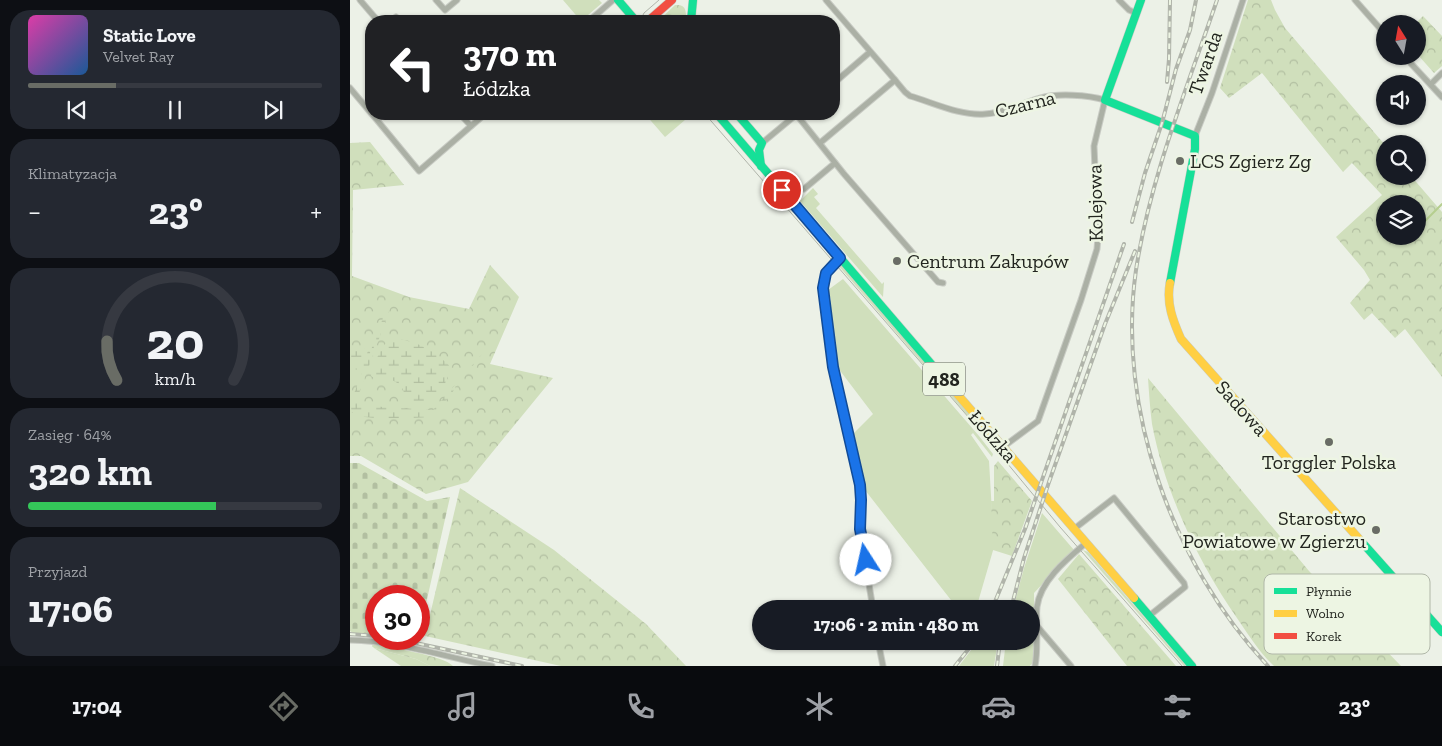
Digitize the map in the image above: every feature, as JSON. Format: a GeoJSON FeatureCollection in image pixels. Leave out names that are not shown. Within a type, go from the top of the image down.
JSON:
{"type":"FeatureCollection","features":[{"type":"Feature","properties":{"kind":"street"},"geometry":{"type":"LineString","coordinates":[[360,0],[373,15]]}},
{"type":"Feature","properties":{"kind":"street"},"geometry":{"type":"LineString","coordinates":[[436,0],[445,10],[457,0]]}},
{"type":"Feature","properties":{"kind":"street"},"geometry":{"type":"LineString","coordinates":[[596,15],[613,0]]}},
{"type":"Feature","properties":{"kind":"street"},"geometry":{"type":"LineString","coordinates":[[618,0],[631,15]]}},
{"type":"Feature","properties":{"kind":"street"},"geometry":{"type":"LineString","coordinates":[[655,15],[672,0]]}},
{"type":"Feature","properties":{"kind":"street"},"geometry":{"type":"LineString","coordinates":[[686,0],[690,15]]}},
{"type":"Feature","properties":{"kind":"street"},"geometry":{"type":"LineString","coordinates":[[691,15],[693,0]]}},
{"type":"Feature","properties":{"kind":"street","name":"Czarna"},"geometry":{"type":"LineString","coordinates":[[826,0],[839,15]]}},
{"type":"Feature","properties":{"kind":"street"},"geometry":{"type":"LineString","coordinates":[[1119,0],[1129,10],[1136,13]]}},
{"type":"Feature","properties":{"kind":"street","name":"Kolejowa"},"geometry":{"type":"LineString","coordinates":[[1003,447],[1038,420],[1069,336],[1097,249],[1094,146],[1106,100],[1141,0]]}},
{"type":"Feature","properties":{"kind":"street","name":"Twarda"},"geometry":{"type":"LineString","coordinates":[[1195,136],[1212,93],[1243,0]]}},
{"type":"Feature","properties":{"kind":"street"},"geometry":{"type":"LineString","coordinates":[[1355,0],[1376,24]]}},
{"type":"Feature","properties":{"kind":"street","name":"Czarna"},"geometry":{"type":"LineString","coordinates":[[840,17],[904,92],[910,96],[966,113],[978,114],[995,113],[1039,98],[1060,94],[1106,100],[1195,136]]}},
{"type":"Feature","properties":{"kind":"street"},"geometry":{"type":"LineString","coordinates":[[840,78],[870,52]]}},
{"type":"Feature","properties":{"kind":"street"},"geometry":{"type":"LineString","coordinates":[[1412,65],[1442,97]]}},
{"type":"Feature","properties":{"kind":"street"},"geometry":{"type":"LineString","coordinates":[[1430,84],[1442,73]]}},
{"type":"Feature","properties":{"kind":"street"},"geometry":{"type":"LineString","coordinates":[[820,143],[895,80]]}},
{"type":"Feature","properties":{"kind":"street"},"geometry":{"type":"LineString","coordinates":[[350,88],[365,105]]}},
{"type":"Feature","properties":{"kind":"street"},"geometry":{"type":"LineString","coordinates":[[378,120],[419,171],[478,120]]}},
{"type":"Feature","properties":{"kind":"street"},"geometry":{"type":"LineString","coordinates":[[466,120],[471,126]]}},
{"type":"Feature","properties":{"kind":"street","name":"Łódzka"},"geometry":{"type":"LineString","coordinates":[[723,120],[1192,666]]}},
{"type":"Feature","properties":{"kind":"street"},"geometry":{"type":"LineString","coordinates":[[742,120],[762,143]]}},
{"type":"Feature","properties":{"kind":"street"},"geometry":{"type":"LineString","coordinates":[[761,166],[759,150],[762,143],[789,120]]}},
{"type":"Feature","properties":{"kind":"street"},"geometry":{"type":"LineString","coordinates":[[801,120],[835,163],[938,282],[943,283]]}},
{"type":"Feature","properties":{"kind":"street","name":"Sadowa"},"geometry":{"type":"LineString","coordinates":[[1195,136],[1195,149],[1168,284],[1168,308],[1175,329],[1187,345],[1390,574]]}},
{"type":"Feature","properties":{"kind":"street"},"geometry":{"type":"LineString","coordinates":[[804,189],[835,163]]}},
{"type":"Feature","properties":{"kind":"street"},"geometry":{"type":"LineString","coordinates":[[840,258],[826,273],[823,288],[833,367],[860,485],[860,529],[872,600]]}},
{"type":"Feature","properties":{"kind":"street"},"geometry":{"type":"LineString","coordinates":[[1074,529],[1114,498],[1185,586],[1149,616]]}},
{"type":"Feature","properties":{"kind":"street"},"geometry":{"type":"LineString","coordinates":[[1039,600],[1044,587],[1059,568],[1086,543]]}},
{"type":"Feature","properties":{"kind":"street","name":"Sadowa"},"geometry":{"type":"LineString","coordinates":[[1430,618],[1442,632]]}},
{"type":"Feature","properties":{"kind":"street"},"geometry":{"type":"LineString","coordinates":[[1040,630],[1071,666]]}},
{"type":"Feature","properties":{"kind":"street"},"geometry":{"type":"LineString","coordinates":[[350,640],[402,645],[492,666]]}},
{"type":"Feature","properties":{"kind":"street"},"geometry":{"type":"LineString","coordinates":[[880,650],[883,666]]}},
{"type":"Feature","properties":{"kind":"street"},"geometry":{"type":"LineString","coordinates":[[1035,666],[1038,650]]}},
{"type":"Feature","properties":{"kind":"green space"},"geometry":{"type":"Polygon","coordinates":[[[563,0],[599,0],[602,3],[588,15],[576,15],[563,0]]]}},
{"type":"Feature","properties":{"kind":"green space"},"geometry":{"type":"Polygon","coordinates":[[[1248,0],[1271,0],[1285,28],[1376,135],[1376,185],[1419,185],[1442,212],[1442,377],[1405,329],[1395,338],[1372,313],[1364,320],[1350,303],[1370,280],[1336,237],[1376,200],[1376,245],[1426,245],[1426,195],[1382,195],[1352,163],[1343,172],[1262,73],[1229,98],[1220,88],[1248,0]]]}},
{"type":"Feature","properties":{"kind":"green space"},"geometry":{"type":"Polygon","coordinates":[[[675,5],[684,7],[686,12],[686,15],[664,15],[675,5]]]}},
{"type":"Feature","properties":{"kind":"green space"},"geometry":{"type":"Polygon","coordinates":[[[1426,19],[1442,36],[1442,66],[1434,73],[1426,64],[1426,19]]]}},
{"type":"Feature","properties":{"kind":"green space"},"geometry":{"type":"Polygon","coordinates":[[[650,120],[685,120],[665,137],[650,120]]]}},
{"type":"Feature","properties":{"kind":"green space"},"geometry":{"type":"Polygon","coordinates":[[[370,142],[404,185],[353,190],[352,276],[409,297],[469,309],[490,265],[519,297],[490,364],[553,378],[468,482],[426,494],[361,456],[350,456],[350,143],[370,142]]]}},
{"type":"Feature","properties":{"kind":"green space"},"geometry":{"type":"Polygon","coordinates":[[[813,188],[818,194],[814,197],[820,204],[816,208],[882,284],[884,282],[883,297],[800,201],[813,188]]]}},
{"type":"Feature","properties":{"kind":"green space"},"geometry":{"type":"Polygon","coordinates":[[[837,264],[840,264],[998,447],[997,450],[837,264]]]}},
{"type":"Feature","properties":{"kind":"green space"},"geometry":{"type":"Polygon","coordinates":[[[843,279],[993,454],[992,457],[973,433],[971,435],[989,461],[994,547],[979,600],[951,600],[865,490],[853,434],[873,414],[835,364],[835,346],[829,302],[831,300],[828,290],[843,279]]]}},
{"type":"Feature","properties":{"kind":"green space"},"geometry":{"type":"Polygon","coordinates":[[[389,302],[391,306],[358,396],[367,405],[433,410],[482,354],[433,417],[386,419],[355,416],[350,409],[350,404],[363,370],[350,369],[350,345],[367,349],[368,358],[389,302]]]}},
{"type":"Feature","properties":{"kind":"green space"},"geometry":{"type":"Polygon","coordinates":[[[391,337],[424,347],[451,367],[444,386],[432,399],[419,405],[407,400],[401,385],[392,380],[382,383],[371,376],[378,355],[391,337]]]}},
{"type":"Feature","properties":{"kind":"green space"},"geometry":{"type":"Polygon","coordinates":[[[1148,378],[1312,574],[1264,574],[1264,654],[1389,654],[1401,666],[1274,666],[1264,656],[1224,599],[1185,527],[1165,476],[1152,424],[1148,378]]]}},
{"type":"Feature","properties":{"kind":"green space"},"geometry":{"type":"Polygon","coordinates":[[[998,461],[1032,501],[1012,556],[993,550],[991,501],[994,501],[994,466],[998,461]]]}},
{"type":"Feature","properties":{"kind":"green space"},"geometry":{"type":"Polygon","coordinates":[[[350,463],[359,463],[427,501],[450,497],[430,586],[365,585],[365,634],[350,631],[350,463]]]}},
{"type":"Feature","properties":{"kind":"green space"},"geometry":{"type":"Polygon","coordinates":[[[460,488],[554,550],[646,624],[686,666],[561,666],[430,637],[430,615],[460,488]]]}},
{"type":"Feature","properties":{"kind":"green space"},"geometry":{"type":"Polygon","coordinates":[[[1042,513],[1074,550],[1034,593],[1034,600],[1015,600],[1042,513]]]}},
{"type":"Feature","properties":{"kind":"green space"},"geometry":{"type":"Polygon","coordinates":[[[1083,550],[1088,552],[1186,666],[1184,666],[1083,550]]]}},
{"type":"Feature","properties":{"kind":"green space"},"geometry":{"type":"Polygon","coordinates":[[[1079,554],[1176,666],[1127,666],[1058,579],[1079,554]]]}},
{"type":"Feature","properties":{"kind":"green space"},"geometry":{"type":"Polygon","coordinates":[[[377,650],[416,659],[430,666],[401,666],[377,650]]]}},
{"type":"Feature","properties":{"kind":"green space"},"geometry":{"type":"Polygon","coordinates":[[[382,650],[403,650],[428,655],[448,662],[453,666],[430,666],[416,659],[382,650]]]}},
{"type":"Feature","properties":{"kind":"green space"},"geometry":{"type":"Polygon","coordinates":[[[971,650],[997,650],[994,666],[959,666],[971,650]]]}},
{"type":"Feature","properties":{"kind":"green space"},"geometry":{"type":"Polygon","coordinates":[[[1005,650],[1035,650],[1035,660],[1030,666],[1003,666],[1005,650]]]}},
{"type":"Feature","properties":{"kind":"waterway"},"geometry":{"type":"LineString","coordinates":[[1426,220],[1442,204]]}},
{"type":"Feature","properties":{"kind":"tram line"},"geometry":{"type":"LineString","coordinates":[[643,15],[659,0]]}},
{"type":"Feature","properties":{"kind":"tram line"},"geometry":{"type":"LineString","coordinates":[[710,120],[1182,666]]}},
{"type":"Feature","properties":{"kind":"railway"},"geometry":{"type":"LineString","coordinates":[[1167,82],[1170,0]]}},
{"type":"Feature","properties":{"kind":"railway"},"geometry":{"type":"LineString","coordinates":[[1132,222],[1176,69],[1190,30],[1196,0]]}},
{"type":"Feature","properties":{"kind":"railway"},"geometry":{"type":"LineString","coordinates":[[1217,0],[1170,134],[1150,201],[1142,236],[1136,270],[1132,323],[1135,376],[1144,430],[1159,482],[1179,533],[1204,581],[1234,626],[1268,666]]}},
{"type":"Feature","properties":{"kind":"railway"},"geometry":{"type":"LineString","coordinates":[[996,600],[1025,529],[1124,244]]}},
{"type":"Feature","properties":{"kind":"railway"},"geometry":{"type":"LineString","coordinates":[[1013,600],[1024,558],[1049,482],[1105,324],[1135,251]]}},
{"type":"Feature","properties":{"kind":"railway"},"geometry":{"type":"LineString","coordinates":[[350,634],[365,635]]}},
{"type":"Feature","properties":{"kind":"railway"},"geometry":{"type":"LineString","coordinates":[[430,646],[522,666]]}},
{"type":"Feature","properties":{"kind":"railway"},"geometry":{"type":"LineString","coordinates":[[955,666],[968,650]]}},
{"type":"Feature","properties":{"kind":"railway"},"geometry":{"type":"LineString","coordinates":[[997,666],[999,650]]}},
{"type":"Feature","properties":{"kind":"traffic: fast"},"geometry":{"type":"LineString","coordinates":[[618,0],[631,15]]}},
{"type":"Feature","properties":{"kind":"traffic: fast"},"geometry":{"type":"LineString","coordinates":[[692,15],[693,0]]}},
{"type":"Feature","properties":{"kind":"traffic: fast"},"geometry":{"type":"LineString","coordinates":[[1141,0],[1105,100],[1195,136],[1195,149],[1170,283]]}},
{"type":"Feature","properties":{"kind":"traffic: fast"},"geometry":{"type":"LineString","coordinates":[[722,120],[945,380]]}},
{"type":"Feature","properties":{"kind":"traffic: fast"},"geometry":{"type":"LineString","coordinates":[[742,120],[762,143],[759,150],[761,166]]}},
{"type":"Feature","properties":{"kind":"traffic: fast"},"geometry":{"type":"LineString","coordinates":[[1360,540],[1390,574]]}},
{"type":"Feature","properties":{"kind":"traffic: fast"},"geometry":{"type":"LineString","coordinates":[[1134,598],[1192,666]]}},
{"type":"Feature","properties":{"kind":"traffic: fast"},"geometry":{"type":"LineString","coordinates":[[1430,619],[1442,632]]}},
{"type":"Feature","properties":{"kind":"traffic: slow"},"geometry":{"type":"LineString","coordinates":[[1170,283],[1170,305],[1181,339],[1360,540]]}},
{"type":"Feature","properties":{"kind":"traffic: slow"},"geometry":{"type":"LineString","coordinates":[[945,380],[1134,598]]}},
{"type":"Feature","properties":{"kind":"traffic: jam"},"geometry":{"type":"LineString","coordinates":[[655,15],[672,0]]}},
{"type":"Feature","properties":{"kind":"place","name":"LCS Zgierz Zg"},"geometry":{"type":"Point","coordinates":[1180,161]}},
{"type":"Feature","properties":{"kind":"place","name":"Centrum Zakupów"},"geometry":{"type":"Point","coordinates":[897,261]}},
{"type":"Feature","properties":{"kind":"place","name":"Torggler Polska"},"geometry":{"type":"Point","coordinates":[1329,442]}},
{"type":"Feature","properties":{"kind":"place","name":"Starostwo Powiatowe w Zgierzu"},"geometry":{"type":"Point","coordinates":[1376,530]}},
{"type":"Feature","properties":{"kind":"route"},"geometry":{"type":"LineString","coordinates":[[782,190],[840,258],[826,273],[823,288],[830,354],[860,485],[860,529],[866,560]]}}]}
